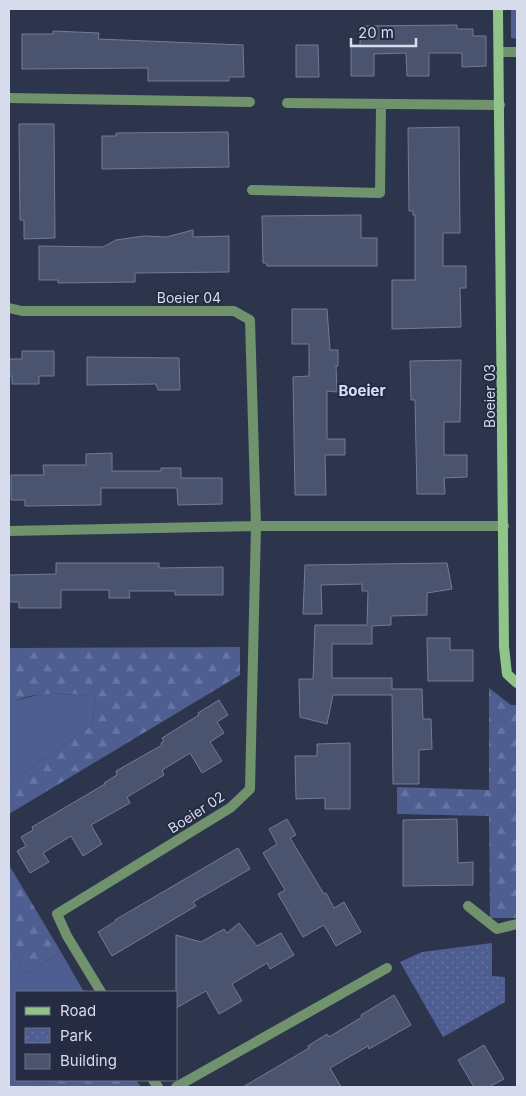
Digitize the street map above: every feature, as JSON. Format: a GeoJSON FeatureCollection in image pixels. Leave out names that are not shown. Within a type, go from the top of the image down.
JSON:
{"type":"FeatureCollection","features":[{"type":"Feature","properties":{"kind":"street"},"geometry":{"type":"LineString","coordinates":[[498,9],[500,52],[517,52]]}},
{"type":"Feature","properties":{"kind":"street","name":"Boeier 03"},"geometry":{"type":"LineString","coordinates":[[500,52],[504,647],[507,674],[517,682]]}},
{"type":"Feature","properties":{"kind":"street"},"geometry":{"type":"LineString","coordinates":[[9,98],[250,102]]}},
{"type":"Feature","properties":{"kind":"street"},"geometry":{"type":"LineString","coordinates":[[287,103],[500,105]]}},
{"type":"Feature","properties":{"kind":"street"},"geometry":{"type":"LineString","coordinates":[[252,190],[380,193],[381,105]]}},
{"type":"Feature","properties":{"kind":"street","name":"Boeier 04"},"geometry":{"type":"LineString","coordinates":[[9,308],[22,311],[234,310],[250,320],[256,526]]}},
{"type":"Feature","properties":{"kind":"street"},"geometry":{"type":"LineString","coordinates":[[9,531],[256,526],[504,526]]}},
{"type":"Feature","properties":{"kind":"street","name":"Boeier 02"},"geometry":{"type":"LineString","coordinates":[[100,991],[67,936],[58,914],[230,808],[250,788],[256,526]]}},
{"type":"Feature","properties":{"kind":"street"},"geometry":{"type":"LineString","coordinates":[[468,906],[497,929],[517,924]]}},
{"type":"Feature","properties":{"kind":"street"},"geometry":{"type":"LineString","coordinates":[[176,1087],[387,968]]}},
{"type":"Feature","properties":{"kind":"green space"},"geometry":{"type":"Polygon","coordinates":[[[511,9],[517,9],[517,39],[511,38],[511,9]]]}},
{"type":"Feature","properties":{"kind":"green space"},"geometry":{"type":"Polygon","coordinates":[[[240,647],[240,675],[9,814],[9,784],[93,724],[95,697],[74,694],[51,694],[28,696],[9,704],[9,648],[240,647]]]}},
{"type":"Feature","properties":{"kind":"green space"},"geometry":{"type":"Polygon","coordinates":[[[489,688],[511,705],[517,705],[517,918],[490,918],[489,816],[397,814],[397,787],[489,790],[489,688]]]}},
{"type":"Feature","properties":{"kind":"green space"},"geometry":{"type":"Polygon","coordinates":[[[46,693],[95,696],[93,724],[9,784],[9,704],[46,693]]]}},
{"type":"Feature","properties":{"kind":"green space"},"geometry":{"type":"Polygon","coordinates":[[[9,865],[61,952],[27,974],[9,946],[9,865]]]}},
{"type":"Feature","properties":{"kind":"green space"},"geometry":{"type":"Polygon","coordinates":[[[492,943],[492,976],[505,977],[505,1002],[443,1037],[400,962],[422,952],[492,943]]]}},
{"type":"Feature","properties":{"kind":"green space"},"geometry":{"type":"Polygon","coordinates":[[[9,946],[27,974],[61,952],[83,991],[15,991],[15,1081],[48,1081],[41,1083],[39,1087],[9,1087],[9,946]]]}},
{"type":"Feature","properties":{"kind":"green space"},"geometry":{"type":"Polygon","coordinates":[[[48,1081],[137,1081],[141,1087],[39,1087],[41,1083],[48,1081]]]}},
{"type":"Feature","properties":{"kind":"building"},"geometry":{"type":"Polygon","coordinates":[[[457,25],[457,29],[473,29],[473,36],[486,36],[486,66],[462,67],[462,53],[429,53],[429,76],[407,76],[406,53],[374,54],[374,76],[351,76],[351,45],[360,45],[360,26],[457,25]]]}},
{"type":"Feature","properties":{"kind":"building"},"geometry":{"type":"Polygon","coordinates":[[[53,31],[99,33],[98,39],[243,45],[244,77],[229,77],[229,81],[148,81],[148,68],[22,69],[22,34],[53,34],[53,31]]]}},
{"type":"Feature","properties":{"kind":"building"},"geometry":{"type":"Polygon","coordinates":[[[296,45],[318,45],[319,77],[296,77],[296,45]]]}},
{"type":"Feature","properties":{"kind":"building"},"geometry":{"type":"Polygon","coordinates":[[[19,124],[54,124],[55,238],[24,239],[24,220],[20,220],[19,124]]]}},
{"type":"Feature","properties":{"kind":"building"},"geometry":{"type":"Polygon","coordinates":[[[459,127],[460,233],[443,233],[443,266],[466,266],[466,288],[460,288],[461,327],[392,329],[392,280],[415,280],[415,215],[413,215],[413,211],[409,211],[408,128],[459,127]]]}},
{"type":"Feature","properties":{"kind":"building"},"geometry":{"type":"Polygon","coordinates":[[[228,132],[229,167],[102,169],[102,136],[116,136],[116,133],[228,132]]]}},
{"type":"Feature","properties":{"kind":"building"},"geometry":{"type":"Polygon","coordinates":[[[361,215],[361,238],[377,238],[377,266],[267,266],[266,263],[263,263],[262,216],[361,215]]]}},
{"type":"Feature","properties":{"kind":"building"},"geometry":{"type":"Polygon","coordinates":[[[193,230],[193,237],[229,236],[229,272],[135,273],[135,282],[58,283],[58,280],[39,280],[39,246],[103,247],[116,240],[144,236],[166,237],[193,230]]]}},
{"type":"Feature","properties":{"kind":"building"},"geometry":{"type":"Polygon","coordinates":[[[292,309],[327,309],[330,350],[338,350],[338,366],[336,366],[337,392],[327,391],[327,439],[345,439],[345,455],[325,455],[326,495],[295,495],[293,377],[309,376],[309,344],[292,344],[292,309]]]}},
{"type":"Feature","properties":{"kind":"building"},"geometry":{"type":"Polygon","coordinates":[[[22,351],[54,351],[54,376],[39,376],[39,384],[12,384],[12,376],[9,376],[9,359],[22,359],[22,351]]]}},
{"type":"Feature","properties":{"kind":"building"},"geometry":{"type":"Polygon","coordinates":[[[87,357],[179,358],[180,390],[158,390],[156,384],[87,385],[87,357]]]}},
{"type":"Feature","properties":{"kind":"building"},"geometry":{"type":"Polygon","coordinates":[[[461,360],[460,422],[444,422],[444,455],[467,455],[467,477],[444,478],[445,494],[417,494],[415,400],[411,400],[410,361],[461,360]]]}},
{"type":"Feature","properties":{"kind":"building"},"geometry":{"type":"Polygon","coordinates":[[[112,453],[112,471],[161,471],[161,468],[181,468],[181,478],[222,478],[222,504],[178,505],[177,488],[101,488],[101,505],[25,506],[25,500],[11,500],[11,475],[44,475],[43,465],[86,465],[86,454],[112,453]]]}},
{"type":"Feature","properties":{"kind":"building"},"geometry":{"type":"Polygon","coordinates":[[[56,563],[159,563],[159,568],[223,567],[223,595],[175,595],[175,591],[129,591],[130,598],[109,598],[109,590],[61,590],[61,608],[19,608],[19,602],[9,602],[9,575],[56,574],[56,563]]]}},
{"type":"Feature","properties":{"kind":"building"},"geometry":{"type":"Polygon","coordinates":[[[447,563],[452,589],[427,593],[427,615],[391,616],[391,625],[372,626],[372,644],[332,644],[332,678],[392,678],[392,689],[422,689],[423,719],[431,719],[432,749],[419,750],[419,784],[393,784],[392,695],[333,695],[327,724],[300,717],[299,679],[313,679],[315,625],[367,625],[368,591],[362,591],[362,584],[321,585],[322,614],[303,614],[305,565],[447,563]]]}},
{"type":"Feature","properties":{"kind":"building"},"geometry":{"type":"Polygon","coordinates":[[[427,638],[450,638],[450,650],[473,650],[473,681],[428,681],[427,638]]]}},
{"type":"Feature","properties":{"kind":"building"},"geometry":{"type":"Polygon","coordinates":[[[219,700],[228,715],[217,722],[224,733],[210,742],[222,761],[202,773],[190,753],[162,770],[164,775],[127,797],[130,803],[91,825],[102,844],[83,856],[71,836],[43,853],[49,862],[30,873],[17,851],[26,846],[21,837],[33,830],[32,827],[105,784],[117,775],[116,771],[162,745],[161,743],[164,741],[162,738],[219,700]]]}},
{"type":"Feature","properties":{"kind":"building"},"geometry":{"type":"Polygon","coordinates":[[[350,743],[350,809],[325,809],[325,798],[296,799],[295,756],[317,756],[317,744],[350,743]]]}},
{"type":"Feature","properties":{"kind":"building"},"geometry":{"type":"Polygon","coordinates":[[[287,819],[296,835],[290,838],[324,894],[326,893],[334,908],[344,902],[361,932],[336,946],[324,925],[303,937],[278,894],[285,890],[263,853],[277,844],[269,829],[287,819]]]}},
{"type":"Feature","properties":{"kind":"building"},"geometry":{"type":"Polygon","coordinates":[[[457,819],[458,863],[473,862],[473,885],[403,886],[403,820],[457,819]]]}},
{"type":"Feature","properties":{"kind":"building"},"geometry":{"type":"Polygon","coordinates":[[[238,848],[250,869],[193,902],[196,906],[112,956],[98,932],[115,920],[238,848]]]}},
{"type":"Feature","properties":{"kind":"building"},"geometry":{"type":"Polygon","coordinates":[[[239,923],[257,946],[281,933],[294,955],[270,969],[267,963],[232,984],[242,1001],[219,1014],[206,991],[178,1007],[178,991],[176,991],[176,935],[201,942],[224,929],[227,933],[239,923]]]}},
{"type":"Feature","properties":{"kind":"building"},"geometry":{"type":"Polygon","coordinates":[[[394,995],[411,1025],[369,1049],[368,1046],[330,1068],[341,1087],[243,1087],[309,1048],[308,1046],[327,1034],[329,1037],[362,1017],[361,1015],[394,995]]]}},
{"type":"Feature","properties":{"kind":"building"},"geometry":{"type":"Polygon","coordinates":[[[484,1045],[504,1079],[489,1087],[474,1087],[458,1060],[484,1045]]]}},
{"type":"Feature","properties":{"kind":"district","name":"Boeier"},"geometry":{"type":"Point","coordinates":[362,390]}}]}
